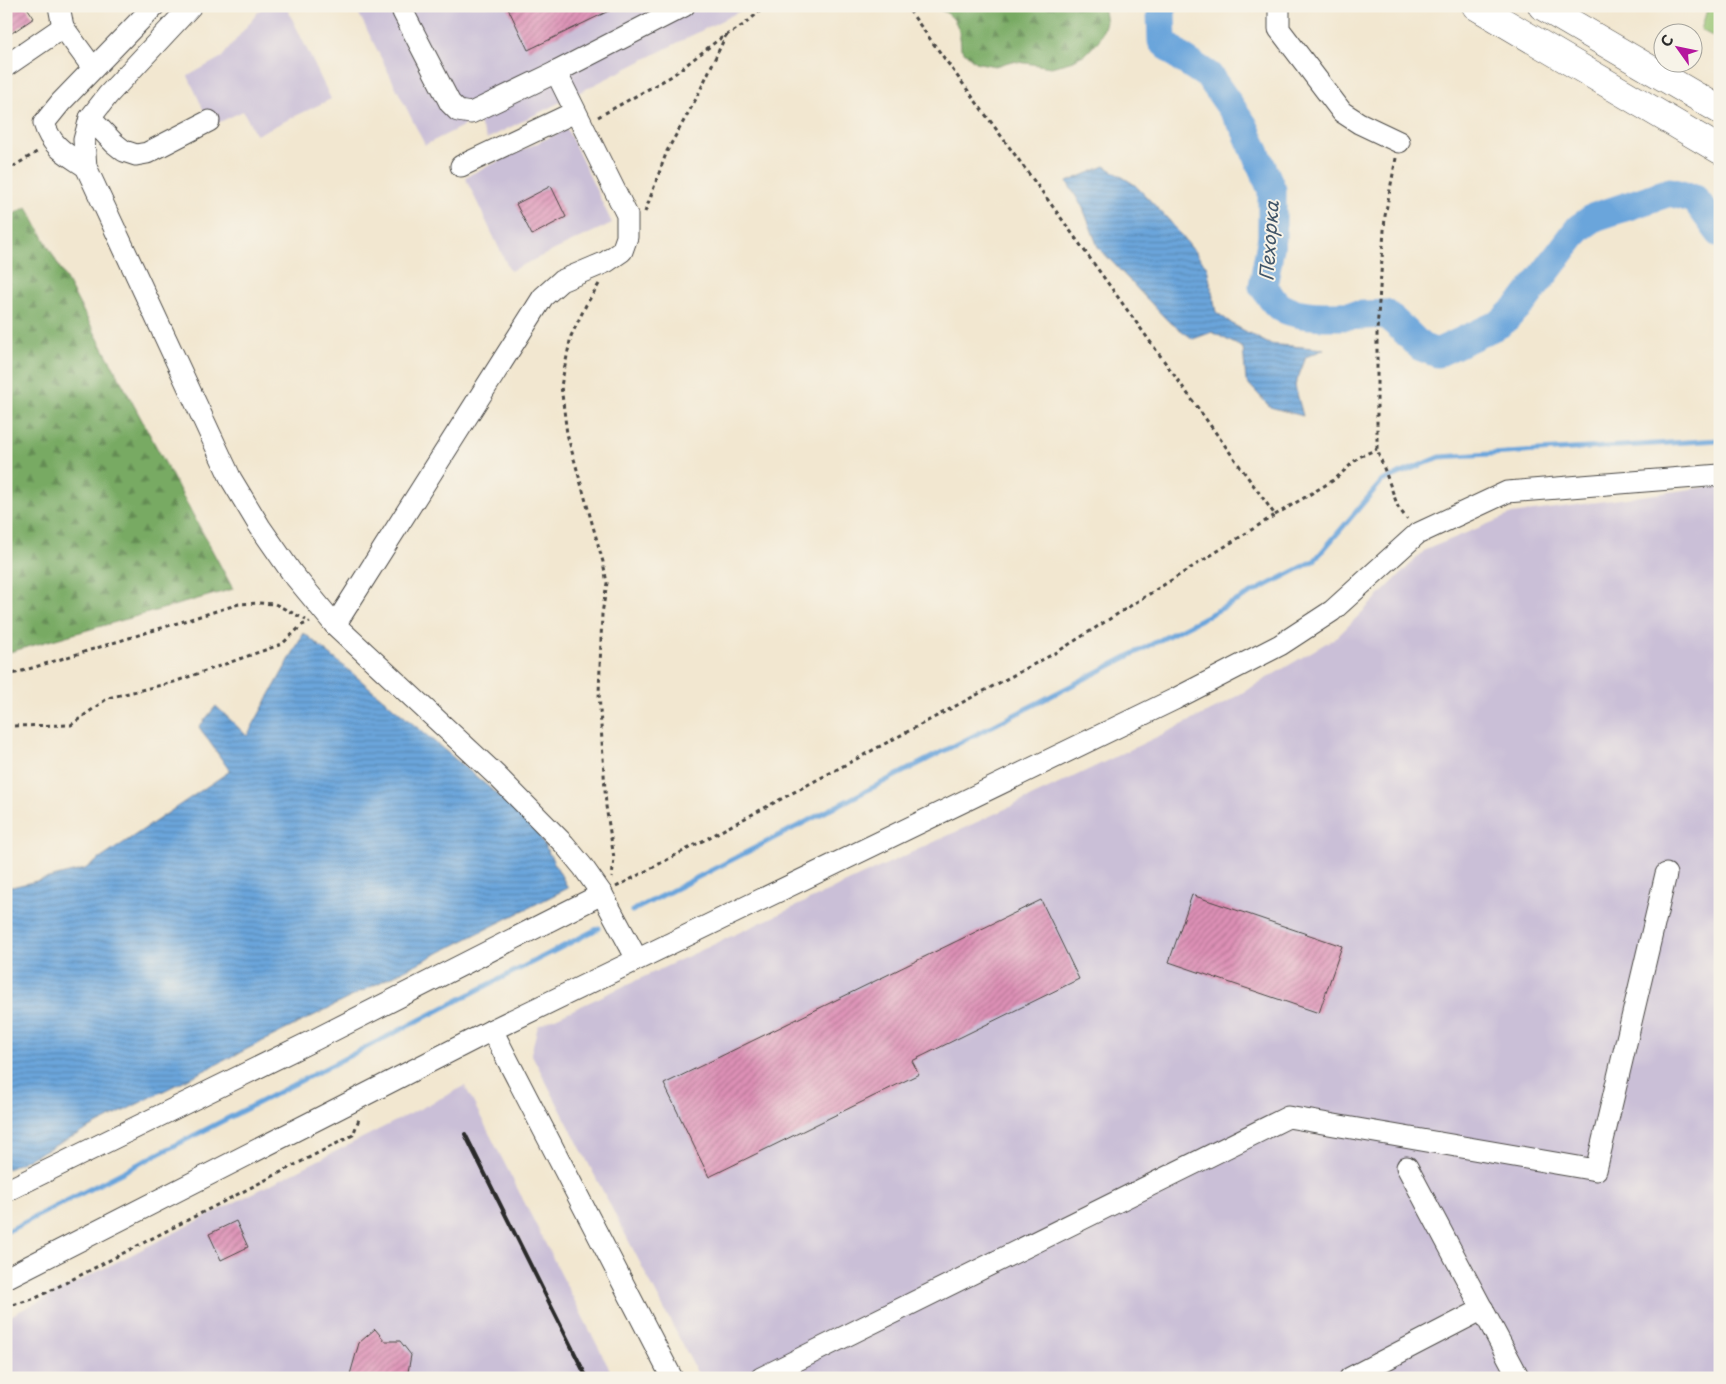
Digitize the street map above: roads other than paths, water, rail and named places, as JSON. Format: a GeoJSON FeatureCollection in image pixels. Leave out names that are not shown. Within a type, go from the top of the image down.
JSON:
{"type":"FeatureCollection","features":[{"type":"Feature","properties":{"kind":"main road"},"geometry":{"type":"LineString","coordinates":[[1476,6],[1720,150]]}},
{"type":"Feature","properties":{"kind":"main road"},"geometry":{"type":"LineString","coordinates":[[1542,6],[1720,110]]}},
{"type":"Feature","properties":{"kind":"street"},"geometry":{"type":"LineString","coordinates":[[59,6],[63,28],[93,68]]}},
{"type":"Feature","properties":{"kind":"street"},"geometry":{"type":"LineString","coordinates":[[86,166],[60,149],[53,142],[47,135],[44,123],[61,102],[154,6]]}},
{"type":"Feature","properties":{"kind":"street"},"geometry":{"type":"LineString","coordinates":[[191,6],[108,95],[90,118],[84,140],[86,166],[231,479],[260,527],[292,573],[335,625],[529,807],[606,892],[637,960]]}},
{"type":"Feature","properties":{"kind":"street"},"geometry":{"type":"LineString","coordinates":[[403,6],[403,12],[450,103],[458,111],[471,113],[556,72],[684,6]]}},
{"type":"Feature","properties":{"kind":"street"},"geometry":{"type":"LineString","coordinates":[[1279,6],[1279,29],[1342,112],[1359,123],[1398,142]]}},
{"type":"Feature","properties":{"kind":"street"},"geometry":{"type":"LineString","coordinates":[[6,66],[63,28]]}},
{"type":"Feature","properties":{"kind":"street"},"geometry":{"type":"LineString","coordinates":[[335,625],[543,297],[561,282],[606,262],[622,251],[627,237],[627,215],[556,72]]}},
{"type":"Feature","properties":{"kind":"street"},"geometry":{"type":"LineString","coordinates":[[90,118],[114,143],[124,151],[136,155],[148,153],[209,121]]}},
{"type":"Feature","properties":{"kind":"street"},"geometry":{"type":"LineString","coordinates":[[462,166],[579,119]]}},
{"type":"Feature","properties":{"kind":"street"},"geometry":{"type":"LineString","coordinates":[[6,1278],[492,1030],[1175,699],[1280,645],[1332,611],[1417,534],[1507,492],[1720,475]]}},
{"type":"Feature","properties":{"kind":"street"},"geometry":{"type":"LineString","coordinates":[[761,1378],[1288,1117],[1596,1170],[1666,874]]}},
{"type":"Feature","properties":{"kind":"street"},"geometry":{"type":"LineString","coordinates":[[6,1191],[316,1039],[606,892]]}},
{"type":"Feature","properties":{"kind":"street"},"geometry":{"type":"LineString","coordinates":[[492,1030],[672,1378]]}},
{"type":"Feature","properties":{"kind":"street"},"geometry":{"type":"LineString","coordinates":[[1407,1167],[1519,1378]]}},
{"type":"Feature","properties":{"kind":"street"},"geometry":{"type":"LineString","coordinates":[[1350,1378],[1484,1310]]}},
{"type":"Feature","properties":{"kind":"water"},"geometry":{"type":"Polygon","coordinates":[[[1105,166],[1135,185],[1168,219],[1207,267],[1216,312],[1234,325],[1269,344],[1325,349],[1306,357],[1295,386],[1303,416],[1270,407],[1246,381],[1243,348],[1212,332],[1193,339],[1167,320],[1098,247],[1083,208],[1067,182],[1105,166]]]}},
{"type":"Feature","properties":{"kind":"water"},"geometry":{"type":"Polygon","coordinates":[[[304,633],[533,824],[568,888],[6,1169],[6,886],[12,887],[85,869],[230,771],[199,727],[216,706],[247,736],[304,633]]]}},
{"type":"Feature","properties":{"kind":"waterway","name":"Пехорка"},"geometry":{"type":"LineString","coordinates":[[1163,6],[1161,13],[1162,41],[1180,57],[1209,76],[1244,126],[1272,190],[1272,237],[1263,286],[1280,307],[1290,311],[1317,316],[1386,314],[1421,347],[1437,353],[1501,323],[1523,302],[1579,228],[1595,217],[1670,192],[1695,199],[1720,233]]}},
{"type":"Feature","properties":{"kind":"waterway"},"geometry":{"type":"LineString","coordinates":[[632,911],[1314,561],[1382,481],[1440,457],[1720,440]]}},
{"type":"Feature","properties":{"kind":"waterway"},"geometry":{"type":"LineString","coordinates":[[6,1232],[599,928]]}},
{"type":"Feature","properties":{"kind":"railway"},"geometry":{"type":"LineString","coordinates":[[465,1134],[587,1378]]}}]}
